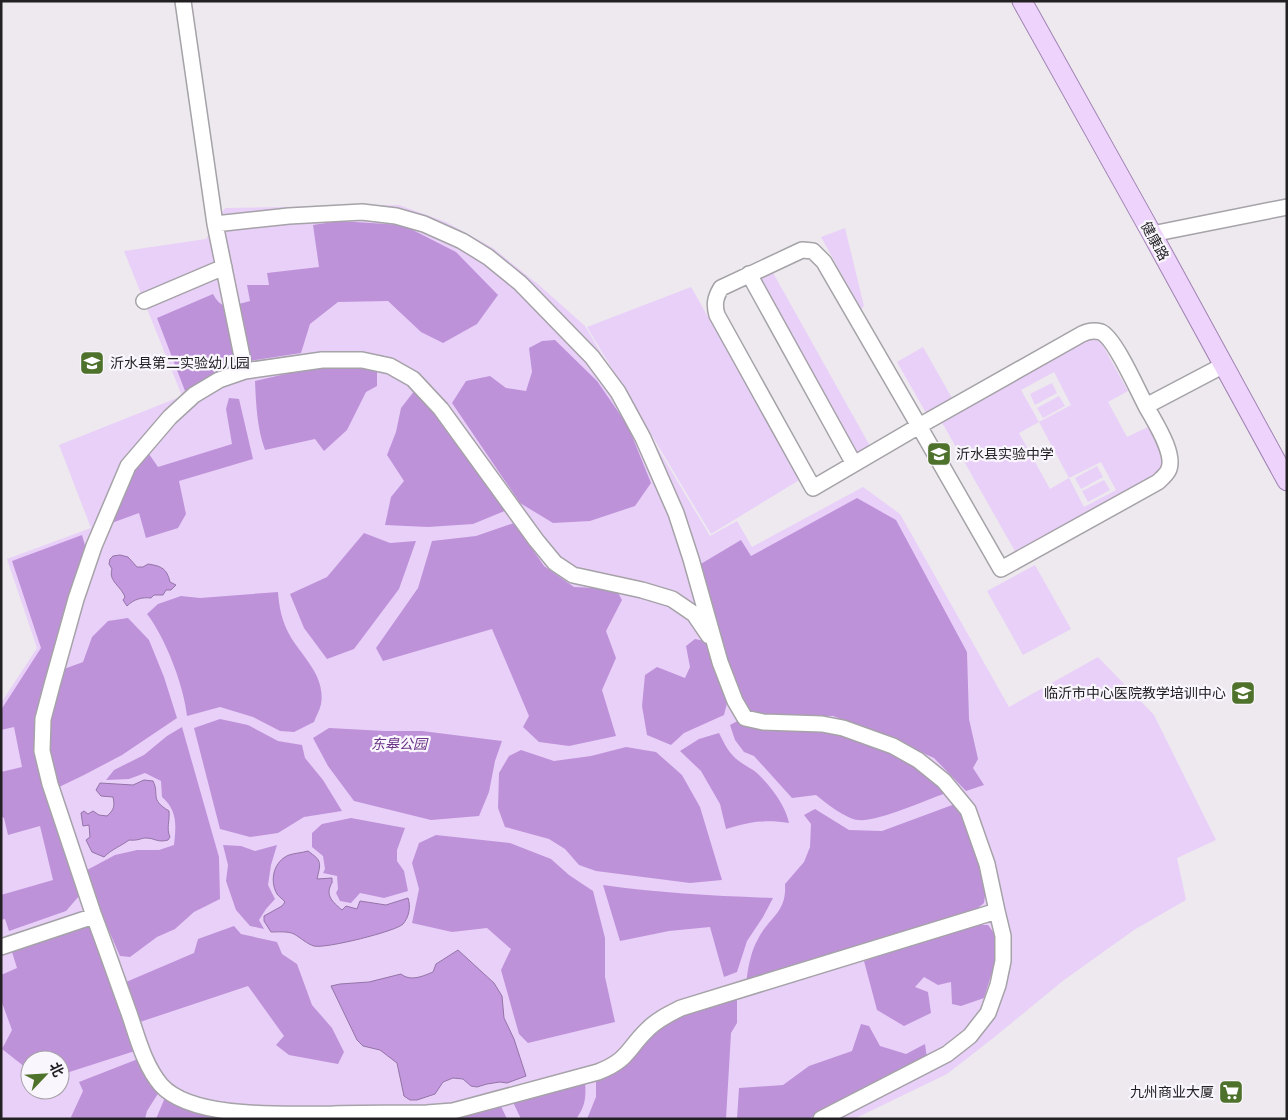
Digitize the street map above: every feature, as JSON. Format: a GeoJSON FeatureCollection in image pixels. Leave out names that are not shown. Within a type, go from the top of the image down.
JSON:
{"type":"FeatureCollection","features":[{"type":"Feature","properties":{"kind":"main road","name":"健康路"},"geometry":{"type":"LineString","coordinates":[[1022,1],[1287,481]]}},
{"type":"Feature","properties":{"kind":"street"},"geometry":{"type":"LineString","coordinates":[[182,1],[215,224],[245,371]]}},
{"type":"Feature","properties":{"kind":"street"},"geometry":{"type":"LineString","coordinates":[[1152,234],[1287,207]]}},
{"type":"Feature","properties":{"kind":"street"},"geometry":{"type":"LineString","coordinates":[[215,224],[289,216],[362,212],[396,216],[424,224],[462,241],[488,257],[520,283],[592,356],[618,392],[643,438],[676,513],[717,650],[735,701],[745,718],[763,722],[822,724],[843,728],[894,746],[918,760],[944,781],[968,810],[987,864],[1003,936],[1003,961],[1000,977],[988,1013],[970,1036],[947,1054],[821,1119]]}},
{"type":"Feature","properties":{"kind":"street"},"geometry":{"type":"LineString","coordinates":[[749,274],[721,288],[717,294],[714,307],[813,488],[919,426],[1082,334],[1094,331],[1100,332],[1111,340],[1170,453],[1171,462],[1169,470],[1158,482],[1000,568],[919,426],[829,269],[819,256],[812,251],[802,250],[749,274]]}},
{"type":"Feature","properties":{"kind":"street"},"geometry":{"type":"LineString","coordinates":[[144,301],[224,267]]}},
{"type":"Feature","properties":{"kind":"street"},"geometry":{"type":"LineString","coordinates":[[749,274],[854,464]]}},
{"type":"Feature","properties":{"kind":"street"},"geometry":{"type":"LineString","coordinates":[[717,650],[694,614],[672,599],[642,590],[574,575],[555,563],[536,540],[441,409],[413,379],[390,366],[362,360],[322,360],[245,371],[219,380],[194,395],[170,417],[128,466],[94,546],[76,599],[43,719],[42,751],[50,784],[140,1045],[154,1075],[172,1094],[196,1104],[262,1115],[454,1111],[571,1080],[614,1066],[626,1056],[646,1030],[660,1018],[681,1008],[997,911]]}},
{"type":"Feature","properties":{"kind":"street"},"geometry":{"type":"LineString","coordinates":[[1146,406],[1224,365]]}},
{"type":"Feature","properties":{"kind":"street"},"geometry":{"type":"LineString","coordinates":[[1,947],[94,916]]}},
{"type":"Feature","properties":{"kind":"green space","name":"东皋公园"},"geometry":{"type":"Polygon","coordinates":[[[399,205],[446,222],[493,248],[585,326],[710,536],[737,521],[752,547],[863,487],[900,514],[1009,707],[1098,657],[1154,715],[1216,840],[1177,858],[1186,900],[1134,930],[1064,980],[947,1074],[854,1119],[3,1119],[1,1115],[1,703],[37,648],[7,559],[91,528],[59,445],[182,396],[124,251],[206,239],[225,208],[399,205]]]}},
{"type":"Feature","properties":{"kind":"green space"},"geometry":{"type":"Polygon","coordinates":[[[339,221],[403,225],[456,252],[498,295],[477,324],[443,343],[421,332],[388,301],[338,302],[310,324],[301,353],[250,361],[239,304],[250,301],[247,285],[269,285],[267,273],[319,267],[313,225],[339,221]]]}},
{"type":"Feature","properties":{"kind":"green space"},"geometry":{"type":"Polygon","coordinates":[[[845,228],[864,306],[861,309],[821,237],[845,228]]]}},
{"type":"Feature","properties":{"kind":"green space"},"geometry":{"type":"Polygon","coordinates":[[[772,271],[870,446],[855,455],[757,280],[772,271]]]}},
{"type":"Feature","properties":{"kind":"green space"},"geometry":{"type":"Polygon","coordinates":[[[691,287],[801,479],[711,534],[587,327],[691,287]]]}},
{"type":"Feature","properties":{"kind":"green space"},"geometry":{"type":"Polygon","coordinates":[[[213,294],[222,305],[227,306],[239,366],[205,379],[185,391],[157,318],[213,294]]]}},
{"type":"Feature","properties":{"kind":"green space"},"geometry":{"type":"Polygon","coordinates":[[[1087,338],[1094,339],[1101,342],[1128,391],[1108,402],[1127,437],[1148,427],[1164,459],[1161,472],[1016,553],[940,419],[1087,338]],[[1054,372],[1021,390],[1039,422],[1071,405],[1054,372]],[[1039,422],[1019,433],[1050,489],[1069,478],[1039,422]],[[1101,462],[1069,478],[1084,507],[1116,490],[1101,462]]]}},
{"type":"Feature","properties":{"kind":"green space"},"geometry":{"type":"Polygon","coordinates":[[[555,340],[597,381],[628,426],[651,483],[635,506],[590,521],[553,523],[520,503],[452,403],[466,381],[490,376],[506,388],[526,391],[532,372],[529,348],[542,341],[555,340]]]}},
{"type":"Feature","properties":{"kind":"green space"},"geometry":{"type":"Polygon","coordinates":[[[923,347],[952,398],[926,413],[897,362],[923,347]]]}},
{"type":"Feature","properties":{"kind":"green space"},"geometry":{"type":"Polygon","coordinates":[[[348,365],[377,372],[377,386],[366,392],[347,430],[324,451],[315,439],[265,450],[256,407],[255,381],[320,366],[348,365]]]}},
{"type":"Feature","properties":{"kind":"green space"},"geometry":{"type":"Polygon","coordinates":[[[1052,383],[1057,393],[1035,405],[1030,394],[1052,383]]]}},
{"type":"Feature","properties":{"kind":"green space"},"geometry":{"type":"Polygon","coordinates":[[[415,390],[438,415],[507,510],[473,524],[428,527],[385,525],[391,497],[404,481],[387,455],[396,432],[401,408],[415,390]]]}},
{"type":"Feature","properties":{"kind":"green space"},"geometry":{"type":"Polygon","coordinates":[[[1059,396],[1065,406],[1043,418],[1037,408],[1059,396]]]}},
{"type":"Feature","properties":{"kind":"green space"},"geometry":{"type":"Polygon","coordinates":[[[229,398],[239,399],[253,459],[179,481],[186,514],[178,528],[146,538],[139,513],[109,524],[135,465],[149,454],[158,467],[232,444],[226,409],[229,398]]]}},
{"type":"Feature","properties":{"kind":"green space"},"geometry":{"type":"Polygon","coordinates":[[[1097,466],[1103,477],[1081,489],[1075,478],[1097,466]]]}},
{"type":"Feature","properties":{"kind":"green space"},"geometry":{"type":"Polygon","coordinates":[[[1104,480],[1110,490],[1088,502],[1082,491],[1104,480]]]}},
{"type":"Feature","properties":{"kind":"green space"},"geometry":{"type":"Polygon","coordinates":[[[857,498],[896,520],[967,652],[969,719],[978,759],[973,768],[984,785],[966,791],[934,758],[888,737],[833,716],[767,716],[752,713],[735,680],[721,642],[699,565],[741,540],[751,556],[857,498]]]}},
{"type":"Feature","properties":{"kind":"green space"},"geometry":{"type":"Polygon","coordinates":[[[514,523],[544,566],[574,587],[616,589],[622,600],[606,631],[616,658],[602,690],[616,736],[569,746],[539,742],[523,727],[529,716],[492,629],[383,661],[376,648],[418,588],[432,541],[476,536],[514,523]]]}},
{"type":"Feature","properties":{"kind":"green space"},"geometry":{"type":"Polygon","coordinates":[[[364,533],[390,543],[416,541],[399,589],[354,649],[327,659],[304,628],[290,594],[327,577],[364,533]]]}},
{"type":"Feature","properties":{"kind":"green space"},"geometry":{"type":"Polygon","coordinates":[[[82,535],[86,549],[40,709],[80,895],[66,911],[9,931],[5,919],[1,920],[1,895],[53,880],[40,826],[8,835],[4,818],[1,816],[1,772],[22,767],[14,727],[1,730],[1,710],[41,648],[12,561],[82,535]]]}},
{"type":"Feature","properties":{"kind":"green space"},"geometry":{"type":"Polygon","coordinates":[[[1035,565],[1071,629],[1023,655],[987,591],[1035,565]]]}},
{"type":"Feature","properties":{"kind":"green space"},"geometry":{"type":"Polygon","coordinates":[[[278,592],[281,614],[287,629],[311,666],[320,684],[321,704],[314,722],[294,732],[280,731],[253,717],[220,707],[187,716],[173,662],[147,614],[158,604],[181,596],[200,598],[278,592]]]}},
{"type":"Feature","properties":{"kind":"green space"},"geometry":{"type":"Polygon","coordinates":[[[128,618],[149,640],[164,677],[177,718],[122,755],[57,788],[48,746],[52,713],[64,669],[83,662],[92,637],[108,621],[128,618]]]}},
{"type":"Feature","properties":{"kind":"green space"},"geometry":{"type":"Polygon","coordinates":[[[695,639],[705,641],[727,703],[724,715],[684,733],[671,745],[647,735],[642,706],[645,675],[657,667],[685,678],[690,667],[686,646],[695,639]]]}},
{"type":"Feature","properties":{"kind":"green space"},"geometry":{"type":"Polygon","coordinates":[[[220,719],[248,725],[278,741],[302,745],[305,758],[323,780],[342,811],[304,817],[278,833],[250,837],[220,829],[194,728],[220,719]]]}},
{"type":"Feature","properties":{"kind":"green space"},"geometry":{"type":"Polygon","coordinates":[[[741,719],[819,730],[876,745],[908,762],[946,793],[902,810],[867,820],[853,819],[842,814],[816,795],[792,798],[754,756],[744,752],[735,740],[730,725],[741,719]]]}},
{"type":"Feature","properties":{"kind":"green space"},"geometry":{"type":"Polygon","coordinates":[[[182,727],[219,857],[220,899],[194,912],[175,929],[157,937],[130,957],[120,956],[98,906],[87,870],[115,855],[137,850],[159,850],[174,845],[175,819],[171,808],[162,797],[161,781],[145,773],[129,779],[106,780],[114,770],[144,755],[167,736],[182,727]]]}},
{"type":"Feature","properties":{"kind":"green space"},"geometry":{"type":"Polygon","coordinates":[[[329,728],[422,731],[502,741],[495,761],[489,792],[479,816],[431,820],[354,801],[328,766],[313,738],[329,728]]]}},
{"type":"Feature","properties":{"kind":"green space"},"geometry":{"type":"Polygon","coordinates":[[[719,733],[732,755],[756,772],[773,791],[781,803],[789,823],[758,822],[726,829],[720,804],[701,771],[680,751],[699,739],[719,733]]]}},
{"type":"Feature","properties":{"kind":"green space"},"geometry":{"type":"Polygon","coordinates":[[[626,747],[656,752],[682,775],[700,807],[722,880],[690,883],[596,871],[579,865],[565,849],[549,839],[505,827],[498,808],[499,773],[509,756],[521,750],[554,761],[591,756],[626,747]]]}},
{"type":"Feature","properties":{"kind":"green space"},"geometry":{"type":"Polygon","coordinates":[[[955,804],[965,815],[986,888],[984,903],[973,912],[746,984],[755,944],[780,908],[785,894],[785,884],[804,862],[810,847],[811,824],[804,815],[815,809],[849,830],[882,831],[955,804]]]}},
{"type":"Feature","properties":{"kind":"green space"},"geometry":{"type":"Polygon","coordinates":[[[351,818],[405,828],[397,850],[397,861],[404,871],[408,891],[384,898],[360,893],[351,903],[340,901],[336,893],[338,889],[337,876],[323,873],[325,869],[323,856],[312,847],[312,833],[322,824],[351,818]]]}},
{"type":"Feature","properties":{"kind":"green space"},"geometry":{"type":"Polygon","coordinates":[[[436,835],[510,843],[551,859],[569,875],[593,891],[605,938],[605,977],[615,1022],[528,1043],[519,1034],[501,970],[511,949],[487,928],[452,932],[412,923],[419,889],[412,863],[419,843],[436,835]]]}},
{"type":"Feature","properties":{"kind":"green space"},"geometry":{"type":"Polygon","coordinates":[[[223,845],[241,846],[255,851],[277,845],[268,885],[275,899],[259,920],[264,929],[250,926],[236,910],[226,881],[228,865],[223,845]]]}},
{"type":"Feature","properties":{"kind":"green space"},"geometry":{"type":"Polygon","coordinates":[[[603,885],[688,894],[773,898],[747,941],[737,972],[724,977],[710,927],[669,931],[620,941],[603,885]]]}},
{"type":"Feature","properties":{"kind":"green space"},"geometry":{"type":"Polygon","coordinates":[[[92,924],[138,1050],[70,1072],[70,1050],[20,1050],[20,1063],[2,1049],[12,1030],[1,1000],[1,975],[17,968],[12,952],[92,924]]]}},
{"type":"Feature","properties":{"kind":"green space"},"geometry":{"type":"Polygon","coordinates":[[[973,925],[988,925],[997,937],[994,966],[984,998],[961,1006],[952,1004],[951,982],[938,985],[924,977],[915,987],[928,992],[931,1013],[904,1026],[877,1010],[864,961],[973,925]]]}},
{"type":"Feature","properties":{"kind":"green space"},"geometry":{"type":"Polygon","coordinates":[[[234,926],[241,934],[277,942],[282,954],[297,964],[312,1005],[332,1028],[344,1052],[338,1064],[289,1055],[276,1045],[284,1036],[248,986],[140,1022],[126,982],[194,953],[198,939],[234,926]]]}},
{"type":"Feature","properties":{"kind":"green space"},"geometry":{"type":"Polygon","coordinates":[[[737,998],[737,1023],[731,1033],[726,1119],[587,1119],[596,1097],[596,1079],[624,1067],[656,1028],[683,1013],[737,998]]]}},
{"type":"Feature","properties":{"kind":"green space"},"geometry":{"type":"Polygon","coordinates":[[[861,1024],[869,1026],[880,1046],[906,1054],[925,1044],[927,1058],[808,1119],[737,1119],[739,1088],[783,1085],[809,1066],[852,1051],[861,1024]]]}},
{"type":"Feature","properties":{"kind":"green space"},"geometry":{"type":"Polygon","coordinates":[[[143,1057],[161,1089],[147,1111],[145,1119],[72,1119],[71,1117],[83,1091],[79,1082],[143,1057]]]}},
{"type":"Feature","properties":{"kind":"green space"},"geometry":{"type":"Polygon","coordinates":[[[585,1080],[585,1101],[576,1119],[521,1119],[512,1100],[585,1080]]]}},
{"type":"Feature","properties":{"kind":"green space"},"geometry":{"type":"Polygon","coordinates":[[[166,1095],[236,1119],[156,1119],[166,1095]]]}},
{"type":"Feature","properties":{"kind":"green space"},"geometry":{"type":"Polygon","coordinates":[[[500,1104],[507,1119],[404,1119],[500,1104]]]}},
{"type":"Feature","properties":{"kind":"shaded area"},"geometry":{"type":"Polygon","coordinates":[[[113,556],[128,557],[137,567],[143,567],[148,564],[160,567],[167,574],[170,582],[176,585],[171,590],[166,590],[163,595],[138,599],[127,606],[123,600],[125,597],[123,593],[113,580],[112,569],[109,564],[113,556]]]}},
{"type":"Feature","properties":{"kind":"shaded area"},"geometry":{"type":"Polygon","coordinates":[[[144,780],[153,781],[157,800],[169,811],[168,831],[170,837],[168,840],[161,841],[146,838],[129,840],[104,857],[92,852],[86,840],[90,837],[89,825],[83,826],[81,813],[84,811],[88,814],[93,811],[99,815],[107,816],[113,810],[114,805],[113,797],[101,796],[96,790],[100,783],[133,785],[144,780]]]}},
{"type":"Feature","properties":{"kind":"shaded area"},"geometry":{"type":"Polygon","coordinates":[[[308,851],[319,862],[317,879],[332,878],[329,894],[342,910],[346,906],[357,909],[360,901],[386,905],[408,898],[408,915],[403,924],[375,935],[321,946],[311,945],[292,933],[271,932],[264,921],[264,916],[282,906],[285,902],[275,889],[273,883],[274,871],[280,862],[289,855],[308,851]]]}},
{"type":"Feature","properties":{"kind":"shaded area"},"geometry":{"type":"Polygon","coordinates":[[[458,950],[494,983],[502,996],[504,1018],[514,1039],[526,1076],[507,1083],[500,1082],[477,1087],[471,1086],[463,1079],[453,1078],[443,1082],[435,1094],[417,1100],[410,1100],[404,1096],[397,1063],[380,1050],[363,1046],[357,1040],[331,986],[369,982],[401,974],[409,978],[421,976],[433,972],[436,964],[458,950]]]}},
{"type":"Feature","properties":{"kind":"place","name":"沂水县第二实验幼儿园"},"geometry":{"type":"Point","coordinates":[92,363]}},
{"type":"Feature","properties":{"kind":"place","name":"沂水县实验中学"},"geometry":{"type":"Point","coordinates":[939,454]}},
{"type":"Feature","properties":{"kind":"place","name":"临沂市中心医院教学培训中心"},"geometry":{"type":"Point","coordinates":[1243,693]}},
{"type":"Feature","properties":{"kind":"place","name":"九州商业大厦"},"geometry":{"type":"Point","coordinates":[1231,1092]}}]}
